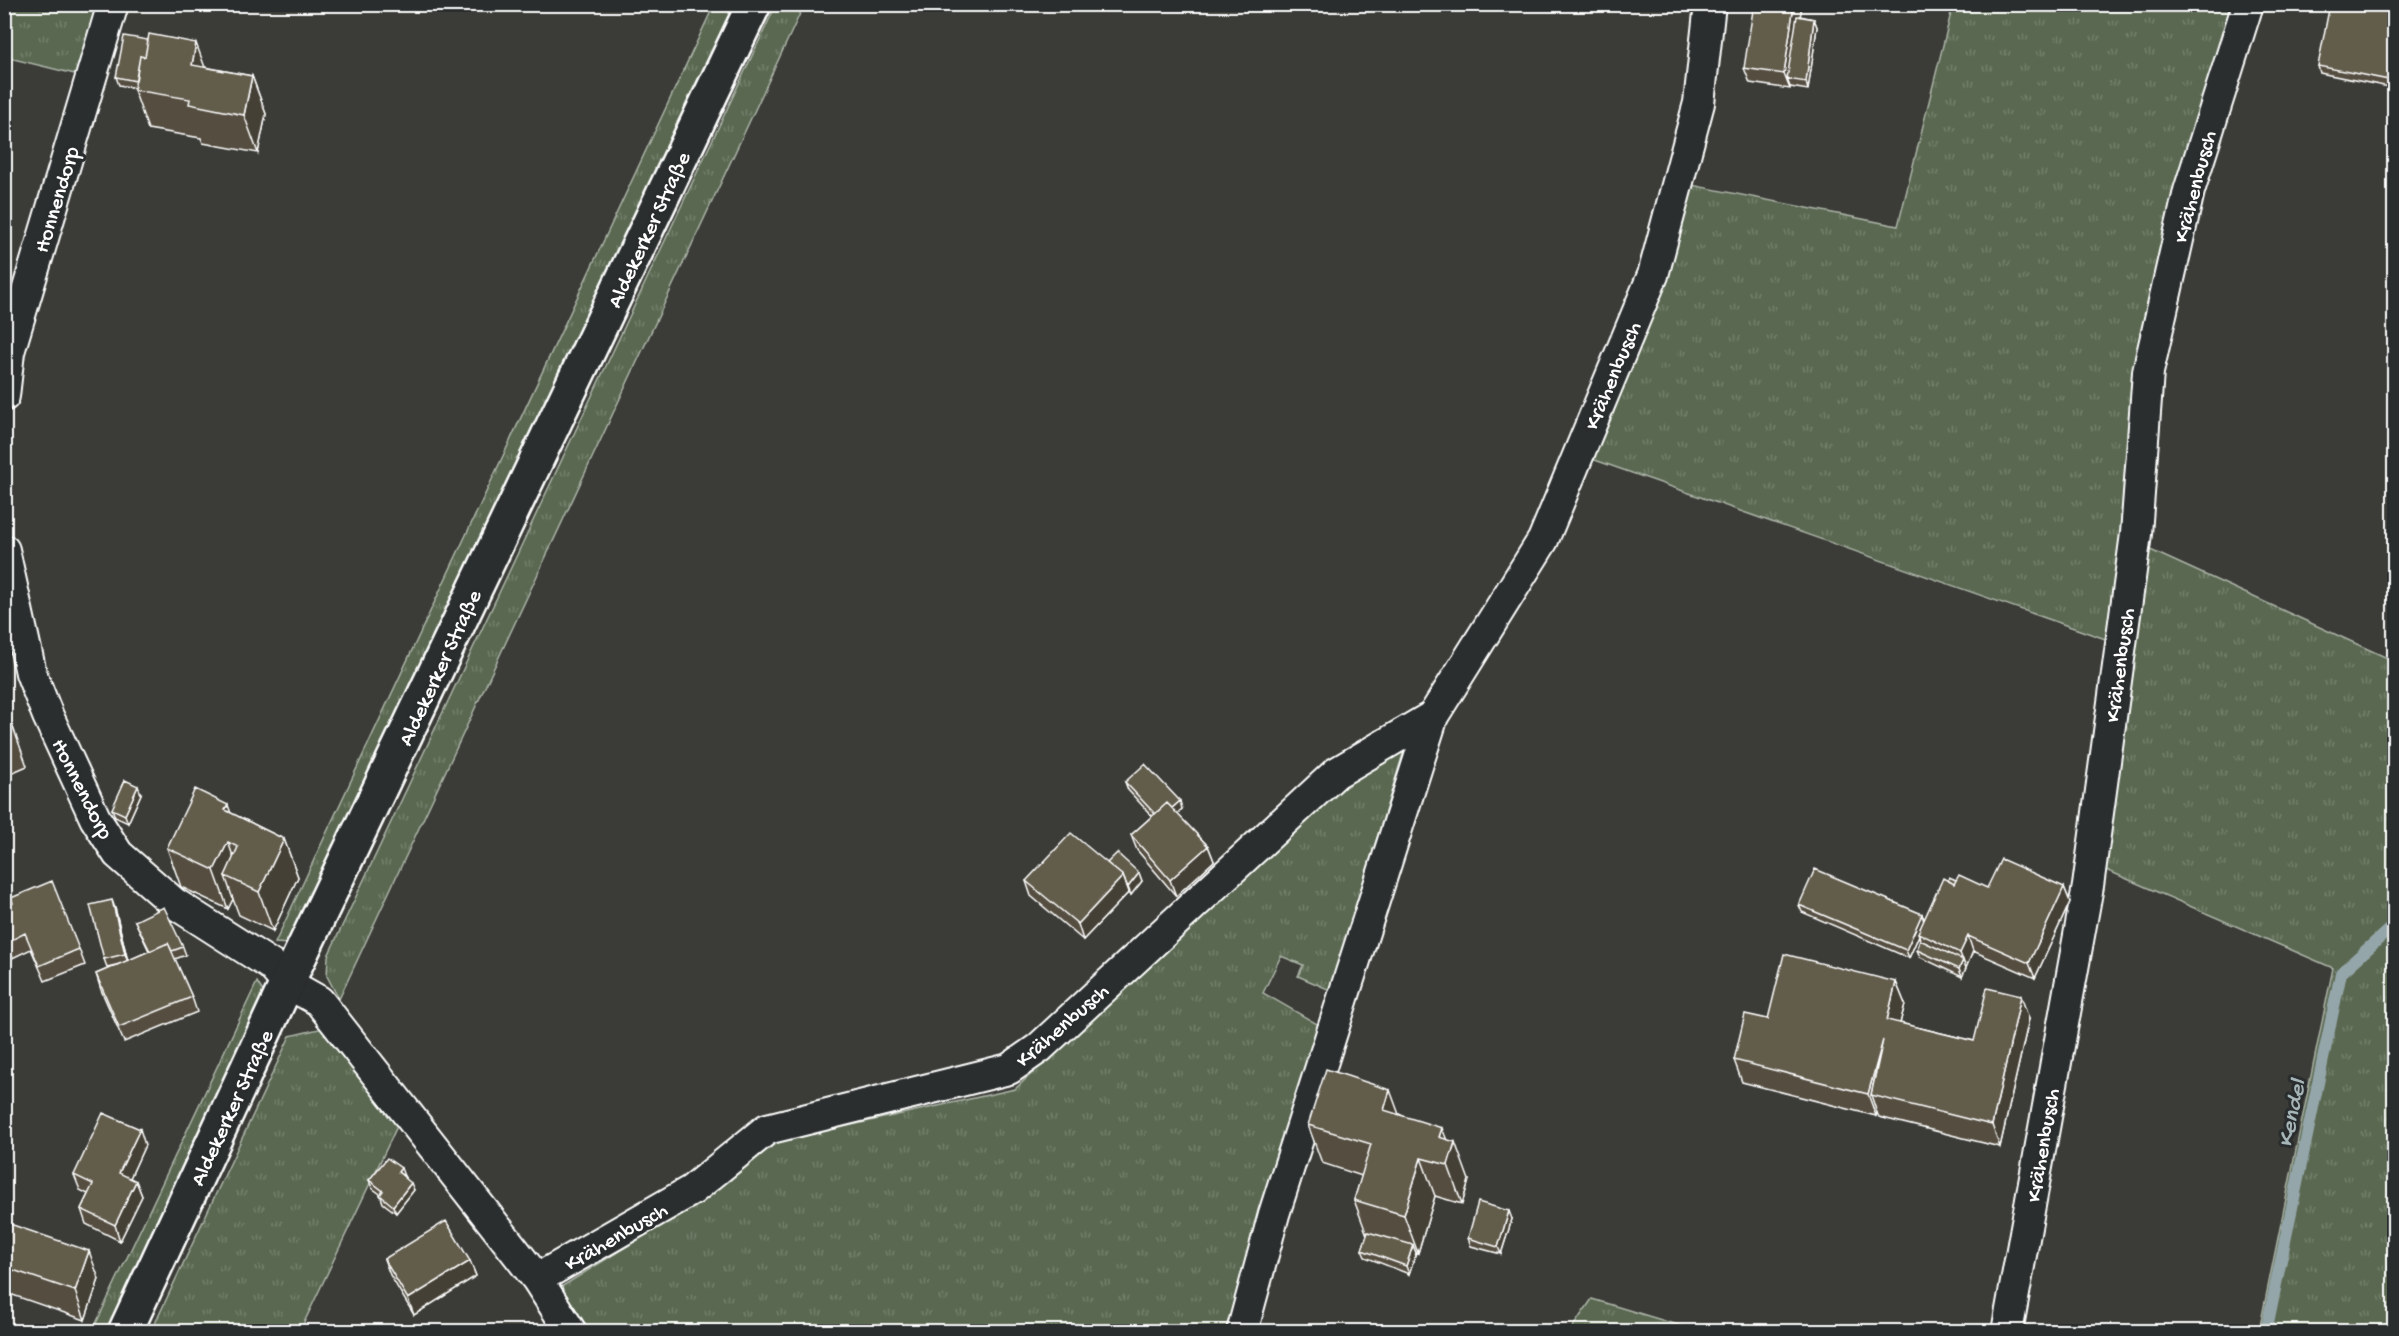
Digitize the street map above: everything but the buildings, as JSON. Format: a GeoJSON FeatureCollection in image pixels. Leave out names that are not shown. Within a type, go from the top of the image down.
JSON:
{"type":"FeatureCollection","features":[{"type":"Feature","properties":{"kind":"street","name":"Honnendorp"},"geometry":{"type":"LineString","coordinates":[[4,396],[9,352],[113,4]]}},
{"type":"Feature","properties":{"kind":"street","name":"Aldekerker Straße"},"geometry":{"type":"LineString","coordinates":[[124,1332],[287,984],[754,4]]}},
{"type":"Feature","properties":{"kind":"street","name":"Krähenbusch"},"geometry":{"type":"LineString","coordinates":[[1242,1332],[1274,1214],[1433,716],[1543,540],[1653,275],[1699,103],[1710,4]]}},
{"type":"Feature","properties":{"kind":"street","name":"Krähenbusch"},"geometry":{"type":"LineString","coordinates":[[2007,1332],[2088,885],[2136,534],[2148,372],[2189,191],[2248,4]]}},
{"type":"Feature","properties":{"kind":"street","name":"Honnendorp"},"geometry":{"type":"LineString","coordinates":[[4,549],[31,673],[48,716],[95,818],[118,854],[174,903],[271,964],[287,984]]}},
{"type":"Feature","properties":{"kind":"street","name":"Krähenbusch"},"geometry":{"type":"LineString","coordinates":[[537,1279],[692,1190],[767,1130],[1010,1069],[1039,1048],[1336,773],[1433,716]]}},
{"type":"Feature","properties":{"kind":"street","name":"Krähenbusch"},"geometry":{"type":"LineString","coordinates":[[287,984],[319,1001],[537,1279],[571,1332]]}},
{"type":"Feature","properties":{"kind":"green space"},"geometry":{"type":"Polygon","coordinates":[[[5,5],[98,5],[79,75],[5,57],[5,5]]]}},
{"type":"Feature","properties":{"kind":"green space"},"geometry":{"type":"Polygon","coordinates":[[[714,5],[734,5],[290,944],[275,943],[714,5]]]}},
{"type":"Feature","properties":{"kind":"green space"},"geometry":{"type":"Polygon","coordinates":[[[776,5],[804,5],[339,999],[327,976],[328,956],[776,5]]]}},
{"type":"Feature","properties":{"kind":"green space"},"geometry":{"type":"Polygon","coordinates":[[[1953,5],[2238,5],[2177,197],[2133,373],[2125,539],[2111,641],[1592,459],[1672,262],[1692,185],[1898,226],[1953,5]]]}},
{"type":"Feature","properties":{"kind":"green space"},"geometry":{"type":"Polygon","coordinates":[[[2146,548],[2394,661],[2394,1331],[2259,1331],[2333,968],[2104,869],[2146,548]]]}},
{"type":"Feature","properties":{"kind":"green space"},"geometry":{"type":"Polygon","coordinates":[[[1406,744],[1330,990],[1298,976],[1303,965],[1281,956],[1263,993],[1319,1025],[1228,1331],[590,1331],[561,1287],[683,1212],[779,1141],[1015,1089],[1346,784],[1406,744]]]}},
{"type":"Feature","properties":{"kind":"green space"},"geometry":{"type":"Polygon","coordinates":[[[257,982],[265,995],[109,1331],[92,1332],[257,982]]]}},
{"type":"Feature","properties":{"kind":"green space"},"geometry":{"type":"Polygon","coordinates":[[[327,1027],[399,1122],[300,1331],[151,1332],[290,1036],[327,1027]]]}},
{"type":"Feature","properties":{"kind":"green space"},"geometry":{"type":"Polygon","coordinates":[[[1592,1299],[1698,1331],[1570,1331],[1592,1299]]]}},
{"type":"Feature","properties":{"kind":"waterway","name":"Kendel"},"geometry":{"type":"LineString","coordinates":[[2266,1332],[2341,973],[2394,925]]}}]}
